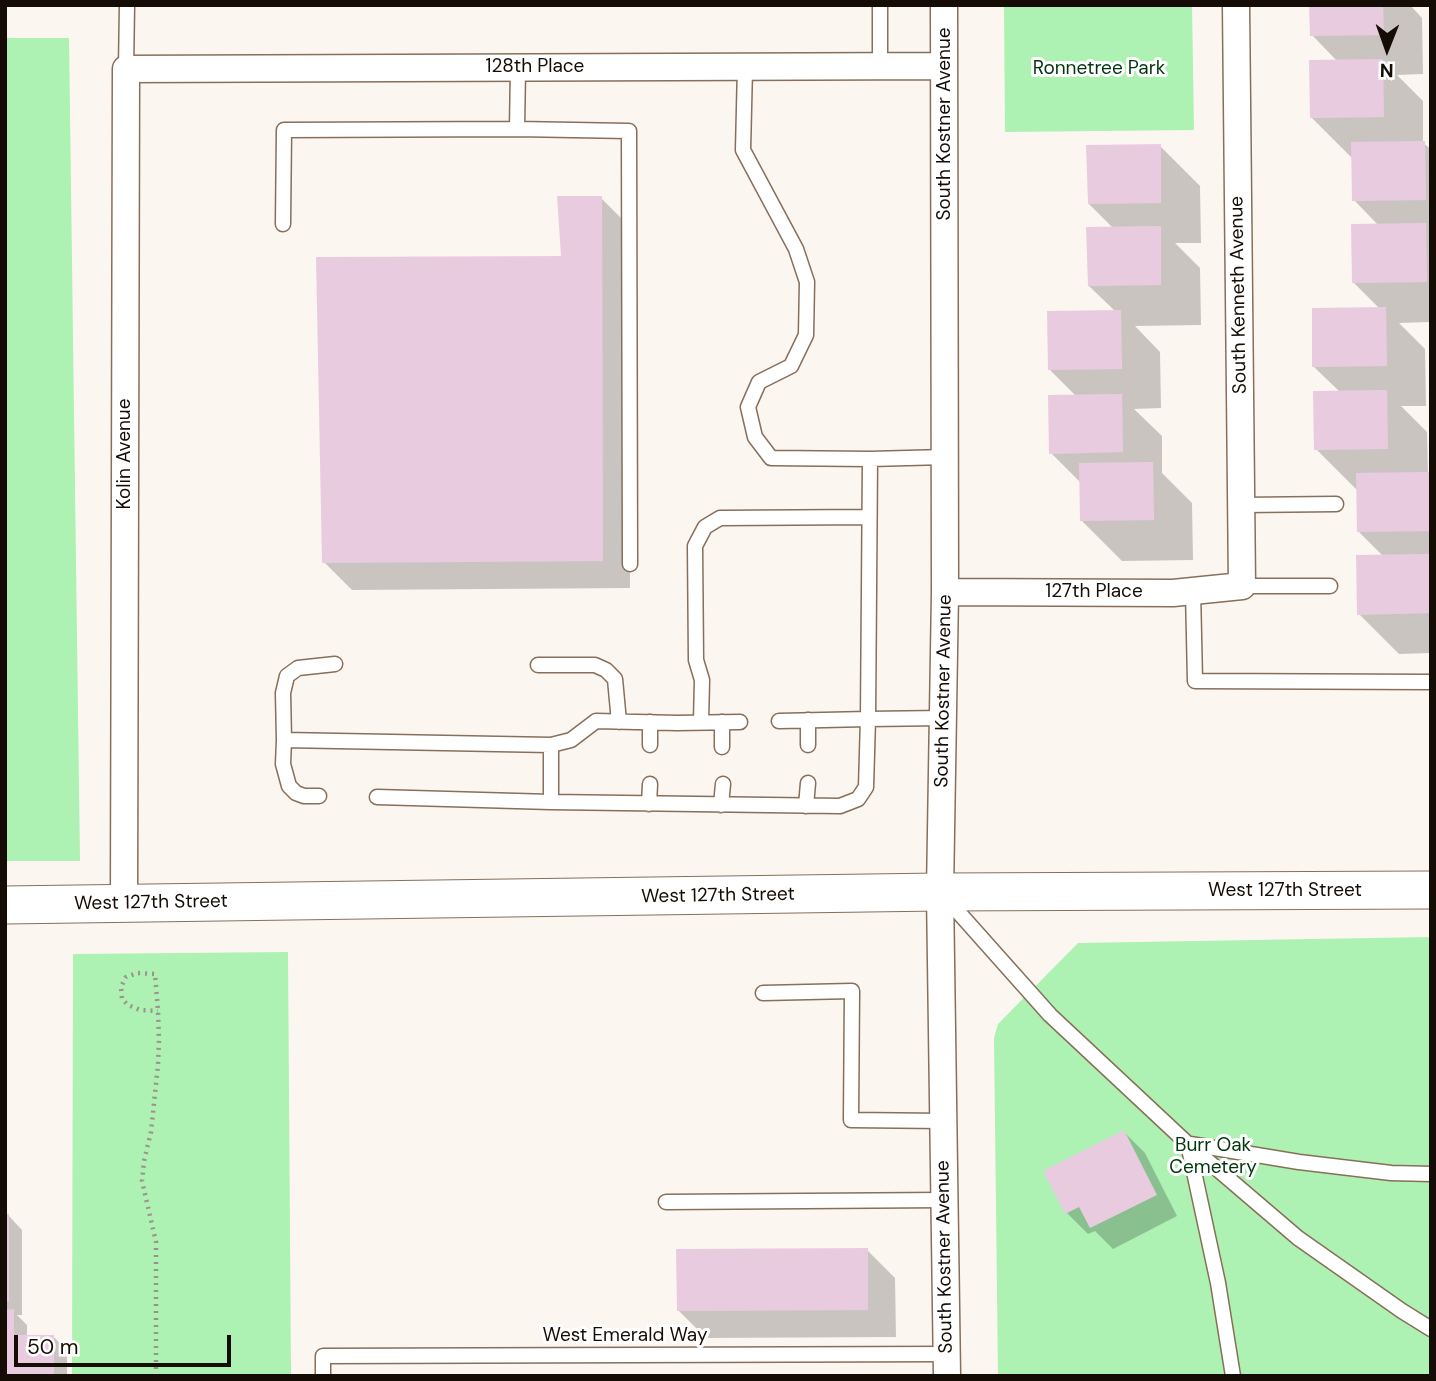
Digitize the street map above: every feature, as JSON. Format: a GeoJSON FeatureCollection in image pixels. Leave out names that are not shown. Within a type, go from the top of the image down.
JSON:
{"type":"FeatureCollection","features":[{"type":"Feature","properties":{"kind":"main road","name":"West 127th Street"},"geometry":{"type":"LineString","coordinates":[[5,905],[940,892],[1431,890]]}},
{"type":"Feature","properties":{"kind":"street","name":"South Kostner Avenue"},"geometry":{"type":"LineString","coordinates":[[944,5],[945,592],[940,892],[947,1365]]}},
{"type":"Feature","properties":{"kind":"street","name":"South Kenneth Avenue"},"geometry":{"type":"LineString","coordinates":[[1236,5],[1242,586]]}},
{"type":"Feature","properties":{"kind":"street","name":"128th Place"},"geometry":{"type":"LineString","coordinates":[[126,69],[944,66]]}},
{"type":"Feature","properties":{"kind":"street","name":"Kolin Avenue"},"geometry":{"type":"LineString","coordinates":[[124,904],[126,69]]}},
{"type":"Feature","properties":{"kind":"street","name":"127th Place"},"geometry":{"type":"LineString","coordinates":[[945,592],[1173,593],[1242,586]]}},
{"type":"Feature","properties":{"kind":"lane","name":"Kolin Avenue"},"geometry":{"type":"LineString","coordinates":[[126,69],[127,5]]}},
{"type":"Feature","properties":{"kind":"lane"},"geometry":{"type":"LineString","coordinates":[[880,5],[880,66]]}},
{"type":"Feature","properties":{"kind":"lane"},"geometry":{"type":"LineString","coordinates":[[745,67],[743,150],[796,249],[807,282],[806,335],[791,366],[759,382],[748,407],[755,437],[771,458],[945,457]]}},
{"type":"Feature","properties":{"kind":"lane"},"geometry":{"type":"LineString","coordinates":[[517,130],[518,68]]}},
{"type":"Feature","properties":{"kind":"lane"},"geometry":{"type":"LineString","coordinates":[[283,224],[284,130],[629,131],[630,564]]}},
{"type":"Feature","properties":{"kind":"lane"},"geometry":{"type":"LineString","coordinates":[[377,797],[806,806],[840,806],[858,799],[866,787],[870,458]]}},
{"type":"Feature","properties":{"kind":"lane"},"geometry":{"type":"LineString","coordinates":[[1242,505],[1336,504]]}},
{"type":"Feature","properties":{"kind":"lane"},"geometry":{"type":"LineString","coordinates":[[701,722],[702,680],[696,660],[695,546],[705,527],[720,518],[869,517]]}},
{"type":"Feature","properties":{"kind":"lane"},"geometry":{"type":"LineString","coordinates":[[1242,586],[1330,586]]}},
{"type":"Feature","properties":{"kind":"lane"},"geometry":{"type":"LineString","coordinates":[[1192,591],[1195,681],[1431,682]]}},
{"type":"Feature","properties":{"kind":"lane"},"geometry":{"type":"LineString","coordinates":[[319,796],[304,796],[289,786],[283,764],[283,693],[287,676],[298,668],[335,663]]}},
{"type":"Feature","properties":{"kind":"lane"},"geometry":{"type":"LineString","coordinates":[[538,665],[594,665],[606,670],[615,679],[620,722]]}},
{"type":"Feature","properties":{"kind":"lane"},"geometry":{"type":"LineString","coordinates":[[779,721],[943,718]]}},
{"type":"Feature","properties":{"kind":"lane"},"geometry":{"type":"LineString","coordinates":[[808,720],[808,745]]}},
{"type":"Feature","properties":{"kind":"lane"},"geometry":{"type":"LineString","coordinates":[[284,740],[551,745],[571,740],[596,721],[740,722]]}},
{"type":"Feature","properties":{"kind":"lane"},"geometry":{"type":"LineString","coordinates":[[650,722],[650,745]]}},
{"type":"Feature","properties":{"kind":"lane"},"geometry":{"type":"LineString","coordinates":[[722,722],[722,747]]}},
{"type":"Feature","properties":{"kind":"lane"},"geometry":{"type":"LineString","coordinates":[[551,745],[551,802]]}},
{"type":"Feature","properties":{"kind":"lane"},"geometry":{"type":"LineString","coordinates":[[806,806],[808,783]]}},
{"type":"Feature","properties":{"kind":"lane"},"geometry":{"type":"LineString","coordinates":[[649,804],[650,784]]}},
{"type":"Feature","properties":{"kind":"lane"},"geometry":{"type":"LineString","coordinates":[[721,805],[723,784]]}},
{"type":"Feature","properties":{"kind":"lane"},"geometry":{"type":"LineString","coordinates":[[940,892],[1050,1015],[1188,1143],[1298,1238],[1431,1329]]}},
{"type":"Feature","properties":{"kind":"lane"},"geometry":{"type":"LineString","coordinates":[[763,993],[852,991],[851,1120],[944,1121]]}},
{"type":"Feature","properties":{"kind":"lane"},"geometry":{"type":"LineString","coordinates":[[1188,1143],[1298,1162],[1391,1173],[1431,1174]]}},
{"type":"Feature","properties":{"kind":"lane"},"geometry":{"type":"LineString","coordinates":[[1188,1143],[1218,1283],[1233,1376]]}},
{"type":"Feature","properties":{"kind":"lane"},"geometry":{"type":"LineString","coordinates":[[666,1202],[944,1200]]}},
{"type":"Feature","properties":{"kind":"lane","name":"West Emerald Way"},"geometry":{"type":"LineString","coordinates":[[324,1376],[323,1356],[947,1365]]}},
{"type":"Feature","properties":{"kind":"path"},"geometry":{"type":"LineString","coordinates":[[156,1376],[156,1242],[142,1181],[155,1095],[158,1011],[155,974],[137,973],[126,977],[121,987],[122,999],[139,1010],[158,1011]]}},
{"type":"Feature","properties":{"kind":"green space","name":"Ronnetree Park"},"geometry":{"type":"Polygon","coordinates":[[[1004,5],[1192,5],[1194,130],[1005,132],[1004,5]]]}},
{"type":"Feature","properties":{"kind":"green space"},"geometry":{"type":"Polygon","coordinates":[[[5,38],[69,38],[80,861],[5,861],[5,38]]]}},
{"type":"Feature","properties":{"kind":"green space","name":"Burr Oak Cemetery"},"geometry":{"type":"Polygon","coordinates":[[[1431,937],[1431,1376],[998,1376],[994,1038],[998,1024],[1078,943],[1431,937]]]}},
{"type":"Feature","properties":{"kind":"green space"},"geometry":{"type":"Polygon","coordinates":[[[288,952],[291,1376],[72,1376],[73,954],[288,952]]]}},
{"type":"Feature","properties":{"kind":"building"},"geometry":{"type":"Polygon","coordinates":[[[1309,5],[1383,5],[1384,35],[1310,36],[1309,5]]]}},
{"type":"Feature","properties":{"kind":"building"},"geometry":{"type":"Polygon","coordinates":[[[1383,59],[1384,117],[1310,118],[1309,60],[1383,59]]]}},
{"type":"Feature","properties":{"kind":"building"},"geometry":{"type":"Polygon","coordinates":[[[1425,141],[1426,200],[1352,201],[1351,142],[1425,141]]]}},
{"type":"Feature","properties":{"kind":"building"},"geometry":{"type":"Polygon","coordinates":[[[1161,144],[1161,203],[1088,204],[1086,145],[1161,144]]]}},
{"type":"Feature","properties":{"kind":"building"},"geometry":{"type":"Polygon","coordinates":[[[557,196],[602,196],[603,561],[322,563],[316,257],[561,256],[557,196]]]}},
{"type":"Feature","properties":{"kind":"building"},"geometry":{"type":"Polygon","coordinates":[[[1426,223],[1427,282],[1352,283],[1351,224],[1426,223]]]}},
{"type":"Feature","properties":{"kind":"building"},"geometry":{"type":"Polygon","coordinates":[[[1161,226],[1161,285],[1088,286],[1086,227],[1161,226]]]}},
{"type":"Feature","properties":{"kind":"building"},"geometry":{"type":"Polygon","coordinates":[[[1386,307],[1387,366],[1312,367],[1312,308],[1386,307]]]}},
{"type":"Feature","properties":{"kind":"building"},"geometry":{"type":"Polygon","coordinates":[[[1121,310],[1122,369],[1048,370],[1047,311],[1121,310]]]}},
{"type":"Feature","properties":{"kind":"building"},"geometry":{"type":"Polygon","coordinates":[[[1387,390],[1388,449],[1314,450],[1313,391],[1387,390]]]}},
{"type":"Feature","properties":{"kind":"building"},"geometry":{"type":"Polygon","coordinates":[[[1122,394],[1123,452],[1049,454],[1048,395],[1122,394]]]}},
{"type":"Feature","properties":{"kind":"building"},"geometry":{"type":"Polygon","coordinates":[[[1153,462],[1154,520],[1080,521],[1079,463],[1153,462]]]}},
{"type":"Feature","properties":{"kind":"building"},"geometry":{"type":"Polygon","coordinates":[[[1430,472],[1431,531],[1357,532],[1356,473],[1430,472]]]}},
{"type":"Feature","properties":{"kind":"building"},"geometry":{"type":"Polygon","coordinates":[[[1430,554],[1431,613],[1357,615],[1356,555],[1430,554]]]}},
{"type":"Feature","properties":{"kind":"building"},"geometry":{"type":"Polygon","coordinates":[[[1124,1130],[1157,1195],[1090,1228],[1079,1207],[1065,1214],[1043,1171],[1124,1130]]]}},
{"type":"Feature","properties":{"kind":"building"},"geometry":{"type":"Polygon","coordinates":[[[5,1214],[9,1214],[9,1302],[5,1302],[5,1214]]]}},
{"type":"Feature","properties":{"kind":"building"},"geometry":{"type":"Polygon","coordinates":[[[868,1248],[868,1310],[677,1311],[676,1249],[868,1248]]]}},
{"type":"Feature","properties":{"kind":"building"},"geometry":{"type":"Polygon","coordinates":[[[14,1309],[14,1335],[54,1335],[54,1376],[5,1376],[5,1310],[14,1309]]]}}]}
